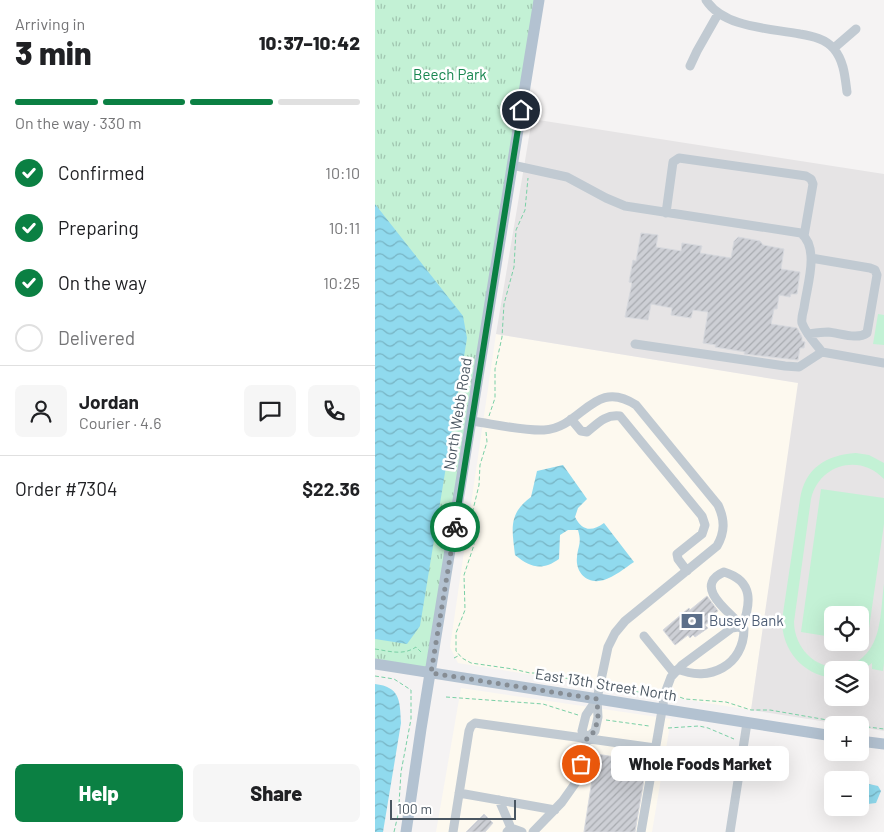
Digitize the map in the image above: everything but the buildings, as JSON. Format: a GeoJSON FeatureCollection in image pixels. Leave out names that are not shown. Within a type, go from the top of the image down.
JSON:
{"type":"FeatureCollection","features":[{"type":"Feature","properties":{"kind":"main road","name":"North Webb Road"},"geometry":{"type":"LineString","coordinates":[[406,832],[539,0]]}},
{"type":"Feature","properties":{"kind":"main road","name":"East 13th Street North"},"geometry":{"type":"LineString","coordinates":[[375,664],[824,735]]}},
{"type":"Feature","properties":{"kind":"main road"},"geometry":{"type":"LineString","coordinates":[[869,742],[884,744]]}},
{"type":"Feature","properties":{"kind":"street"},"geometry":{"type":"LineString","coordinates":[[706,0],[712,9],[726,19],[817,37],[834,48],[844,69],[847,92]]}},
{"type":"Feature","properties":{"kind":"street"},"geometry":{"type":"LineString","coordinates":[[690,66],[719,14]]}},
{"type":"Feature","properties":{"kind":"street"},"geometry":{"type":"LineString","coordinates":[[834,48],[856,29]]}},
{"type":"Feature","properties":{"kind":"street"},"geometry":{"type":"LineString","coordinates":[[666,213],[673,162],[679,158],[806,176],[811,179],[813,184],[804,236]]}},
{"type":"Feature","properties":{"kind":"street"},"geometry":{"type":"LineString","coordinates":[[513,165],[567,177],[625,206],[801,233],[811,248],[802,321],[808,334],[822,352],[884,363]]}},
{"type":"Feature","properties":{"kind":"street"},"geometry":{"type":"LineString","coordinates":[[808,334],[828,332],[859,336],[867,333],[877,275],[875,270],[869,268],[811,258]]}},
{"type":"Feature","properties":{"kind":"street"},"geometry":{"type":"LineString","coordinates":[[635,344],[799,367],[822,352]]}},
{"type":"Feature","properties":{"kind":"street"},"geometry":{"type":"LineString","coordinates":[[472,421],[544,430],[558,428],[605,396],[621,397],[636,405],[717,505],[721,512],[724,526],[717,546],[625,621],[615,633],[608,647],[597,699],[586,715],[583,731],[587,738],[579,778],[562,802],[533,832]]}},
{"type":"Feature","properties":{"kind":"street"},"geometry":{"type":"LineString","coordinates":[[571,419],[581,431],[587,432],[604,418],[613,415],[621,416],[701,516],[705,525],[702,534],[677,554],[678,560],[687,571]]}},
{"type":"Feature","properties":{"kind":"street"},"geometry":{"type":"LineString","coordinates":[[664,469],[678,457]]}},
{"type":"Feature","properties":{"kind":"street"},"geometry":{"type":"LineString","coordinates":[[641,832],[665,693],[676,671],[739,627],[749,611],[747,590],[736,578],[724,572],[717,575],[712,583],[713,595],[734,618],[739,627],[745,631],[738,654],[715,671],[698,674],[676,671],[644,636]]}},
{"type":"Feature","properties":{"kind":"street"},"geometry":{"type":"LineString","coordinates":[[453,832],[469,731],[475,723],[655,748]]}},
{"type":"Feature","properties":{"kind":"street"},"geometry":{"type":"LineString","coordinates":[[729,832],[747,723]]}},
{"type":"Feature","properties":{"kind":"street"},"geometry":{"type":"LineString","coordinates":[[459,793],[555,810]]}},
{"type":"Feature","properties":{"kind":"street"},"geometry":{"type":"LineString","coordinates":[[499,800],[509,830],[522,832]]}},
{"type":"Feature","properties":{"kind":"path"},"geometry":{"type":"LineString","coordinates":[[531,168],[525,210],[516,230],[514,267],[505,304],[502,337],[495,369],[495,398],[487,423],[487,442],[480,465],[478,490],[473,510],[474,545],[464,576],[465,610],[455,640],[456,651],[465,661],[471,663],[505,667],[530,673],[547,673],[638,692],[665,693],[685,699],[726,702],[751,710],[770,710],[824,720]]}},
{"type":"Feature","properties":{"kind":"path"},"geometry":{"type":"LineString","coordinates":[[375,648],[403,652],[416,648],[421,652]]}},
{"type":"Feature","properties":{"kind":"path"},"geometry":{"type":"LineString","coordinates":[[454,658],[459,655]]}},
{"type":"Feature","properties":{"kind":"path"},"geometry":{"type":"LineString","coordinates":[[375,676],[394,679],[411,690]]}},
{"type":"Feature","properties":{"kind":"path"},"geometry":{"type":"LineString","coordinates":[[411,690],[415,687]]}},
{"type":"Feature","properties":{"kind":"path"},"geometry":{"type":"LineString","coordinates":[[399,807],[401,772],[411,719],[411,690]]}},
{"type":"Feature","properties":{"kind":"path"},"geometry":{"type":"LineString","coordinates":[[869,727],[884,729]]}},
{"type":"Feature","properties":{"kind":"path"},"geometry":{"type":"LineString","coordinates":[[395,832],[398,815]]}},
{"type":"Feature","properties":{"kind":"shaded area"},"geometry":{"type":"Polygon","coordinates":[[[532,119],[884,174],[884,731],[869,728],[869,716],[824,716],[824,722],[751,710],[798,383],[496,334],[532,119]]]}},
{"type":"Feature","properties":{"kind":"shaded area"},"geometry":{"type":"Polygon","coordinates":[[[496,334],[799,383],[751,710],[458,663],[450,647],[496,334]]]}},
{"type":"Feature","properties":{"kind":"shaded area"},"geometry":{"type":"Polygon","coordinates":[[[461,688],[671,719],[652,832],[436,832],[461,688]]]}},
{"type":"Feature","properties":{"kind":"green space","name":"Beech Park"},"geometry":{"type":"Polygon","coordinates":[[[375,0],[537,0],[431,673],[375,664],[375,0]]]}},
{"type":"Feature","properties":{"kind":"green space"},"geometry":{"type":"Polygon","coordinates":[[[878,314],[884,315],[884,345],[873,344],[878,314]]]}},
{"type":"Feature","properties":{"kind":"green space"},"geometry":{"type":"Polygon","coordinates":[[[845,454],[869,455],[884,463],[884,479],[864,466],[842,466],[831,470],[822,477],[815,487],[811,499],[794,622],[797,637],[803,649],[812,658],[824,665],[824,677],[803,666],[796,659],[786,641],[782,620],[803,488],[812,471],[819,465],[826,460],[845,454]]]}},
{"type":"Feature","properties":{"kind":"green space"},"geometry":{"type":"Polygon","coordinates":[[[821,489],[884,498],[884,524],[869,628],[869,606],[824,606],[824,636],[801,632],[821,489]]]}},
{"type":"Feature","properties":{"kind":"green space"},"geometry":{"type":"Polygon","coordinates":[[[884,584],[883,671],[872,669],[872,663],[869,665],[869,661],[858,661],[869,651],[877,634],[884,584]]]}},
{"type":"Feature","properties":{"kind":"water"},"geometry":{"type":"Polygon","coordinates":[[[375,204],[463,316],[467,338],[420,626],[407,644],[375,639],[375,204]]]}},
{"type":"Feature","properties":{"kind":"water"},"geometry":{"type":"Polygon","coordinates":[[[563,465],[587,499],[578,508],[575,517],[578,522],[588,529],[595,528],[604,523],[634,562],[608,579],[593,581],[580,573],[577,563],[580,542],[578,530],[568,530],[560,535],[559,559],[553,563],[542,566],[531,565],[515,555],[513,523],[518,510],[531,497],[537,471],[563,465]]]}},
{"type":"Feature","properties":{"kind":"water"},"geometry":{"type":"Polygon","coordinates":[[[375,684],[389,688],[394,692],[399,701],[401,715],[383,832],[375,832],[375,684]]]}},
{"type":"Feature","properties":{"kind":"water"},"geometry":{"type":"Polygon","coordinates":[[[869,784],[878,786],[881,791],[876,803],[869,804],[869,784]]]}},
{"type":"Feature","properties":{"kind":"way so far"},"geometry":{"type":"LineString","coordinates":[[455,527],[431,673],[597,699],[598,717],[595,731],[587,738],[581,764]]}},
{"type":"Feature","properties":{"kind":"place","name":"Busey Bank"},"geometry":{"type":"Point","coordinates":[692,621]}},
{"type":"Feature","properties":{"kind":"place","name":"Whole Foods Market"},"geometry":{"type":"Point","coordinates":[581,764]}},
{"type":"Feature","properties":{"kind":"route"},"geometry":{"type":"LineString","coordinates":[[455,527],[521,110]]}}]}
